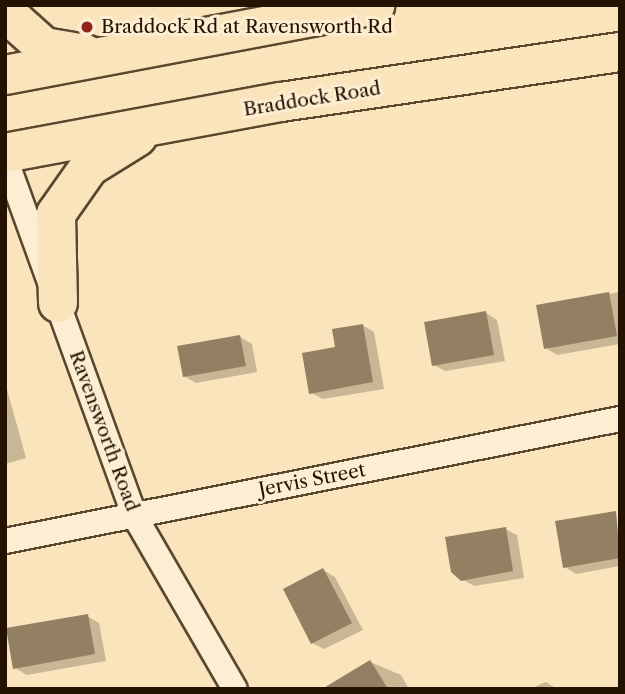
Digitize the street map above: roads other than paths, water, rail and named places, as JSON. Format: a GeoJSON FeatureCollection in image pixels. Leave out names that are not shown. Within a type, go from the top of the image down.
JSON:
{"type":"FeatureCollection","features":[{"type":"Feature","properties":{"kind":"main road"},"geometry":{"type":"LineString","coordinates":[[5,75],[375,5]]}},
{"type":"Feature","properties":{"kind":"main road"},"geometry":{"type":"LineString","coordinates":[[5,12],[44,47],[107,56]]}},
{"type":"Feature","properties":{"kind":"main road","name":"Braddock Road"},"geometry":{"type":"LineString","coordinates":[[5,156],[171,122],[620,52]]}},
{"type":"Feature","properties":{"kind":"main road"},"geometry":{"type":"LineString","coordinates":[[58,303],[53,245],[56,214],[71,185],[121,144],[171,122]]}},
{"type":"Feature","properties":{"kind":"street","name":"Ravensworth Road"},"geometry":{"type":"LineString","coordinates":[[5,156],[134,515],[235,689]]}},
{"type":"Feature","properties":{"kind":"street","name":"Jervis Street"},"geometry":{"type":"LineString","coordinates":[[5,541],[620,419]]}},
{"type":"Feature","properties":{"kind":"place","name":"Braddock Rd at Ravensworth Rd"},"geometry":{"type":"Point","coordinates":[87,27]}}]}
